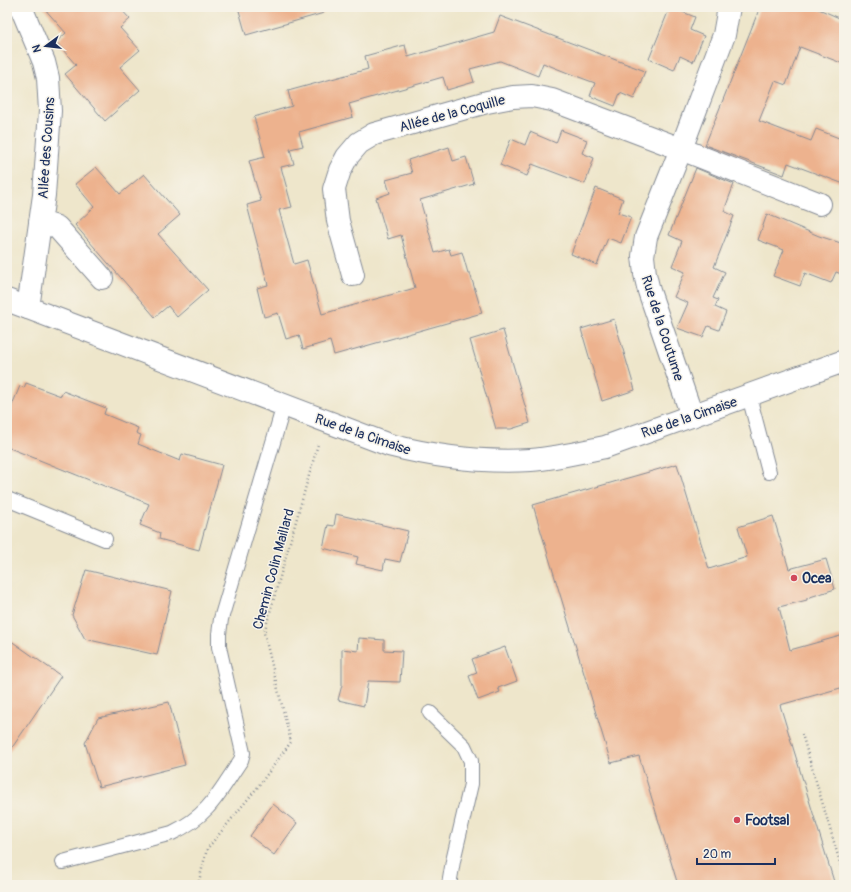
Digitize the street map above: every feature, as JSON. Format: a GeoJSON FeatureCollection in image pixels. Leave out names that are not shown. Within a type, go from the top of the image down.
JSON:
{"type":"FeatureCollection","features":[{"type":"Feature","properties":{"kind":"street","name":"Allée des Cousins"},"geometry":{"type":"LineString","coordinates":[[21,7],[44,62],[50,94],[50,127],[40,222],[28,308]]}},
{"type":"Feature","properties":{"kind":"street","name":"Rue de la Coutume"},"geometry":{"type":"LineString","coordinates":[[692,416],[649,291],[645,274],[644,256],[646,237],[724,35],[729,7]]}},
{"type":"Feature","properties":{"kind":"street","name":"Allée de la Coquille"},"geometry":{"type":"LineString","coordinates":[[353,275],[338,220],[334,189],[340,170],[347,157],[358,143],[374,134],[487,102],[513,97],[532,96],[552,100],[681,149]]}},
{"type":"Feature","properties":{"kind":"street"},"geometry":{"type":"LineString","coordinates":[[681,149],[820,204]]}},
{"type":"Feature","properties":{"kind":"street"},"geometry":{"type":"LineString","coordinates":[[40,222],[57,227],[102,278]]}},
{"type":"Feature","properties":{"kind":"street","name":"Rue de la Cimaise"},"geometry":{"type":"LineString","coordinates":[[7,300],[389,445],[459,459],[493,461],[538,459],[568,455],[606,447],[844,361]]}},
{"type":"Feature","properties":{"kind":"lane"},"geometry":{"type":"LineString","coordinates":[[749,396],[769,472]]}},
{"type":"Feature","properties":{"kind":"lane"},"geometry":{"type":"LineString","coordinates":[[63,862],[172,833],[187,826],[209,807],[241,760],[243,753],[222,661],[219,634],[222,619],[284,405]]}},
{"type":"Feature","properties":{"kind":"lane"},"geometry":{"type":"LineString","coordinates":[[7,499],[105,539]]}},
{"type":"Feature","properties":{"kind":"lane"},"geometry":{"type":"LineString","coordinates":[[430,713],[464,746],[471,761],[471,784],[453,861],[450,885]]}},
{"type":"Feature","properties":{"kind":"path","name":"Chemin Colin Maillard"},"geometry":{"type":"LineString","coordinates":[[198,885],[207,849],[257,788],[291,742],[264,633],[324,421]]}},
{"type":"Feature","properties":{"kind":"path"},"geometry":{"type":"LineString","coordinates":[[802,734],[844,876]]}},
{"type":"Feature","properties":{"kind":"building"},"geometry":{"type":"Polygon","coordinates":[[[43,7],[119,7],[130,19],[120,28],[140,50],[120,67],[140,90],[105,121],[65,74],[76,65],[56,42],[66,33],[43,7]]]}},
{"type":"Feature","properties":{"kind":"building"},"geometry":{"type":"Polygon","coordinates":[[[238,7],[323,7],[324,13],[246,35],[238,7]]]}},
{"type":"Feature","properties":{"kind":"building"},"geometry":{"type":"Polygon","coordinates":[[[670,7],[695,17],[690,30],[704,36],[693,62],[680,56],[674,70],[649,59],[670,7]]]}},
{"type":"Feature","properties":{"kind":"building"},"geometry":{"type":"Polygon","coordinates":[[[760,7],[814,7],[844,20],[844,64],[800,47],[786,85],[775,81],[759,121],[811,141],[816,129],[844,140],[844,184],[788,163],[784,175],[705,145],[760,7]]]}},
{"type":"Feature","properties":{"kind":"building"},"geometry":{"type":"Polygon","coordinates":[[[500,16],[645,71],[634,99],[620,93],[615,106],[590,96],[595,83],[543,63],[538,76],[500,61],[470,69],[474,82],[447,90],[443,77],[349,104],[353,117],[299,132],[303,146],[290,149],[294,164],[281,167],[292,207],[279,210],[294,264],[307,260],[322,314],[415,288],[401,235],[388,239],[376,198],[390,193],[386,180],[412,173],[408,160],[449,147],[453,161],[466,157],[474,184],[420,200],[435,253],[449,249],[451,255],[462,252],[482,313],[334,355],[330,341],[303,349],[299,335],[286,339],[278,313],[264,317],[257,288],[268,285],[247,205],[261,201],[249,161],[265,157],[254,117],[292,106],[288,91],[368,69],[365,56],[405,45],[408,57],[494,32],[500,16]]]}},
{"type":"Feature","properties":{"kind":"building"},"geometry":{"type":"Polygon","coordinates":[[[561,130],[587,140],[582,153],[594,158],[585,184],[532,164],[527,176],[500,165],[511,139],[525,145],[530,132],[556,143],[561,130]]]}},
{"type":"Feature","properties":{"kind":"building"},"geometry":{"type":"Polygon","coordinates":[[[96,167],[120,194],[144,174],[180,215],[158,234],[208,290],[177,317],[168,306],[155,317],[75,225],[94,207],[75,184],[96,167]]]}},
{"type":"Feature","properties":{"kind":"building"},"geometry":{"type":"Polygon","coordinates":[[[696,168],[734,184],[724,211],[734,216],[714,267],[725,272],[713,298],[718,300],[715,307],[726,312],[719,330],[708,326],[703,337],[677,328],[688,303],[674,297],[685,272],[672,266],[682,241],[669,235],[696,168]]]}},
{"type":"Feature","properties":{"kind":"building"},"geometry":{"type":"Polygon","coordinates":[[[596,188],[623,199],[618,213],[631,217],[621,243],[608,238],[597,265],[571,254],[596,188]]]}},
{"type":"Feature","properties":{"kind":"building"},"geometry":{"type":"Polygon","coordinates":[[[767,214],[819,236],[844,244],[844,275],[836,272],[831,283],[805,273],[800,286],[773,276],[784,250],[758,240],[767,214]]]}},
{"type":"Feature","properties":{"kind":"building"},"geometry":{"type":"Polygon","coordinates":[[[614,319],[635,390],[602,401],[581,329],[614,319]]]}},
{"type":"Feature","properties":{"kind":"building"},"geometry":{"type":"Polygon","coordinates":[[[503,330],[530,423],[511,429],[496,429],[470,340],[503,330]]]}},
{"type":"Feature","properties":{"kind":"building"},"geometry":{"type":"Polygon","coordinates":[[[26,383],[61,396],[63,391],[106,408],[104,414],[138,428],[136,433],[141,435],[138,444],[180,461],[182,454],[222,465],[199,550],[159,539],[160,533],[140,525],[149,504],[7,447],[7,417],[20,386],[24,388],[26,383]]]}},
{"type":"Feature","properties":{"kind":"building"},"geometry":{"type":"Polygon","coordinates":[[[677,464],[709,569],[747,557],[738,527],[773,516],[789,569],[826,559],[835,589],[807,598],[807,600],[779,607],[790,650],[844,635],[844,687],[780,705],[835,885],[678,885],[639,756],[611,763],[533,505],[677,464]]]}},
{"type":"Feature","properties":{"kind":"building"},"geometry":{"type":"Polygon","coordinates":[[[336,514],[408,531],[400,562],[385,559],[383,570],[356,564],[358,557],[323,548],[328,525],[334,526],[336,514]]]}},
{"type":"Feature","properties":{"kind":"building"},"geometry":{"type":"Polygon","coordinates":[[[86,570],[172,591],[157,655],[85,639],[72,615],[86,570]]]}},
{"type":"Feature","properties":{"kind":"building"},"geometry":{"type":"Polygon","coordinates":[[[7,638],[61,676],[7,755],[7,638]]]}},
{"type":"Feature","properties":{"kind":"building"},"geometry":{"type":"Polygon","coordinates":[[[359,638],[384,640],[384,650],[402,651],[400,682],[368,681],[364,706],[338,700],[342,685],[342,649],[358,651],[359,638]]]}},
{"type":"Feature","properties":{"kind":"building"},"geometry":{"type":"Polygon","coordinates":[[[505,647],[517,681],[498,688],[500,692],[478,700],[469,676],[477,673],[472,659],[505,647]]]}},
{"type":"Feature","properties":{"kind":"building"},"geometry":{"type":"Polygon","coordinates":[[[169,702],[185,765],[99,787],[85,743],[98,718],[169,702]]]}},
{"type":"Feature","properties":{"kind":"building"},"geometry":{"type":"Polygon","coordinates":[[[273,804],[297,823],[274,855],[250,836],[273,804]]]}},
{"type":"Feature","properties":{"kind":"place","name":"Ocea"},"geometry":{"type":"Point","coordinates":[794,578]}},
{"type":"Feature","properties":{"kind":"place","name":"Footsal"},"geometry":{"type":"Point","coordinates":[737,820]}}]}
